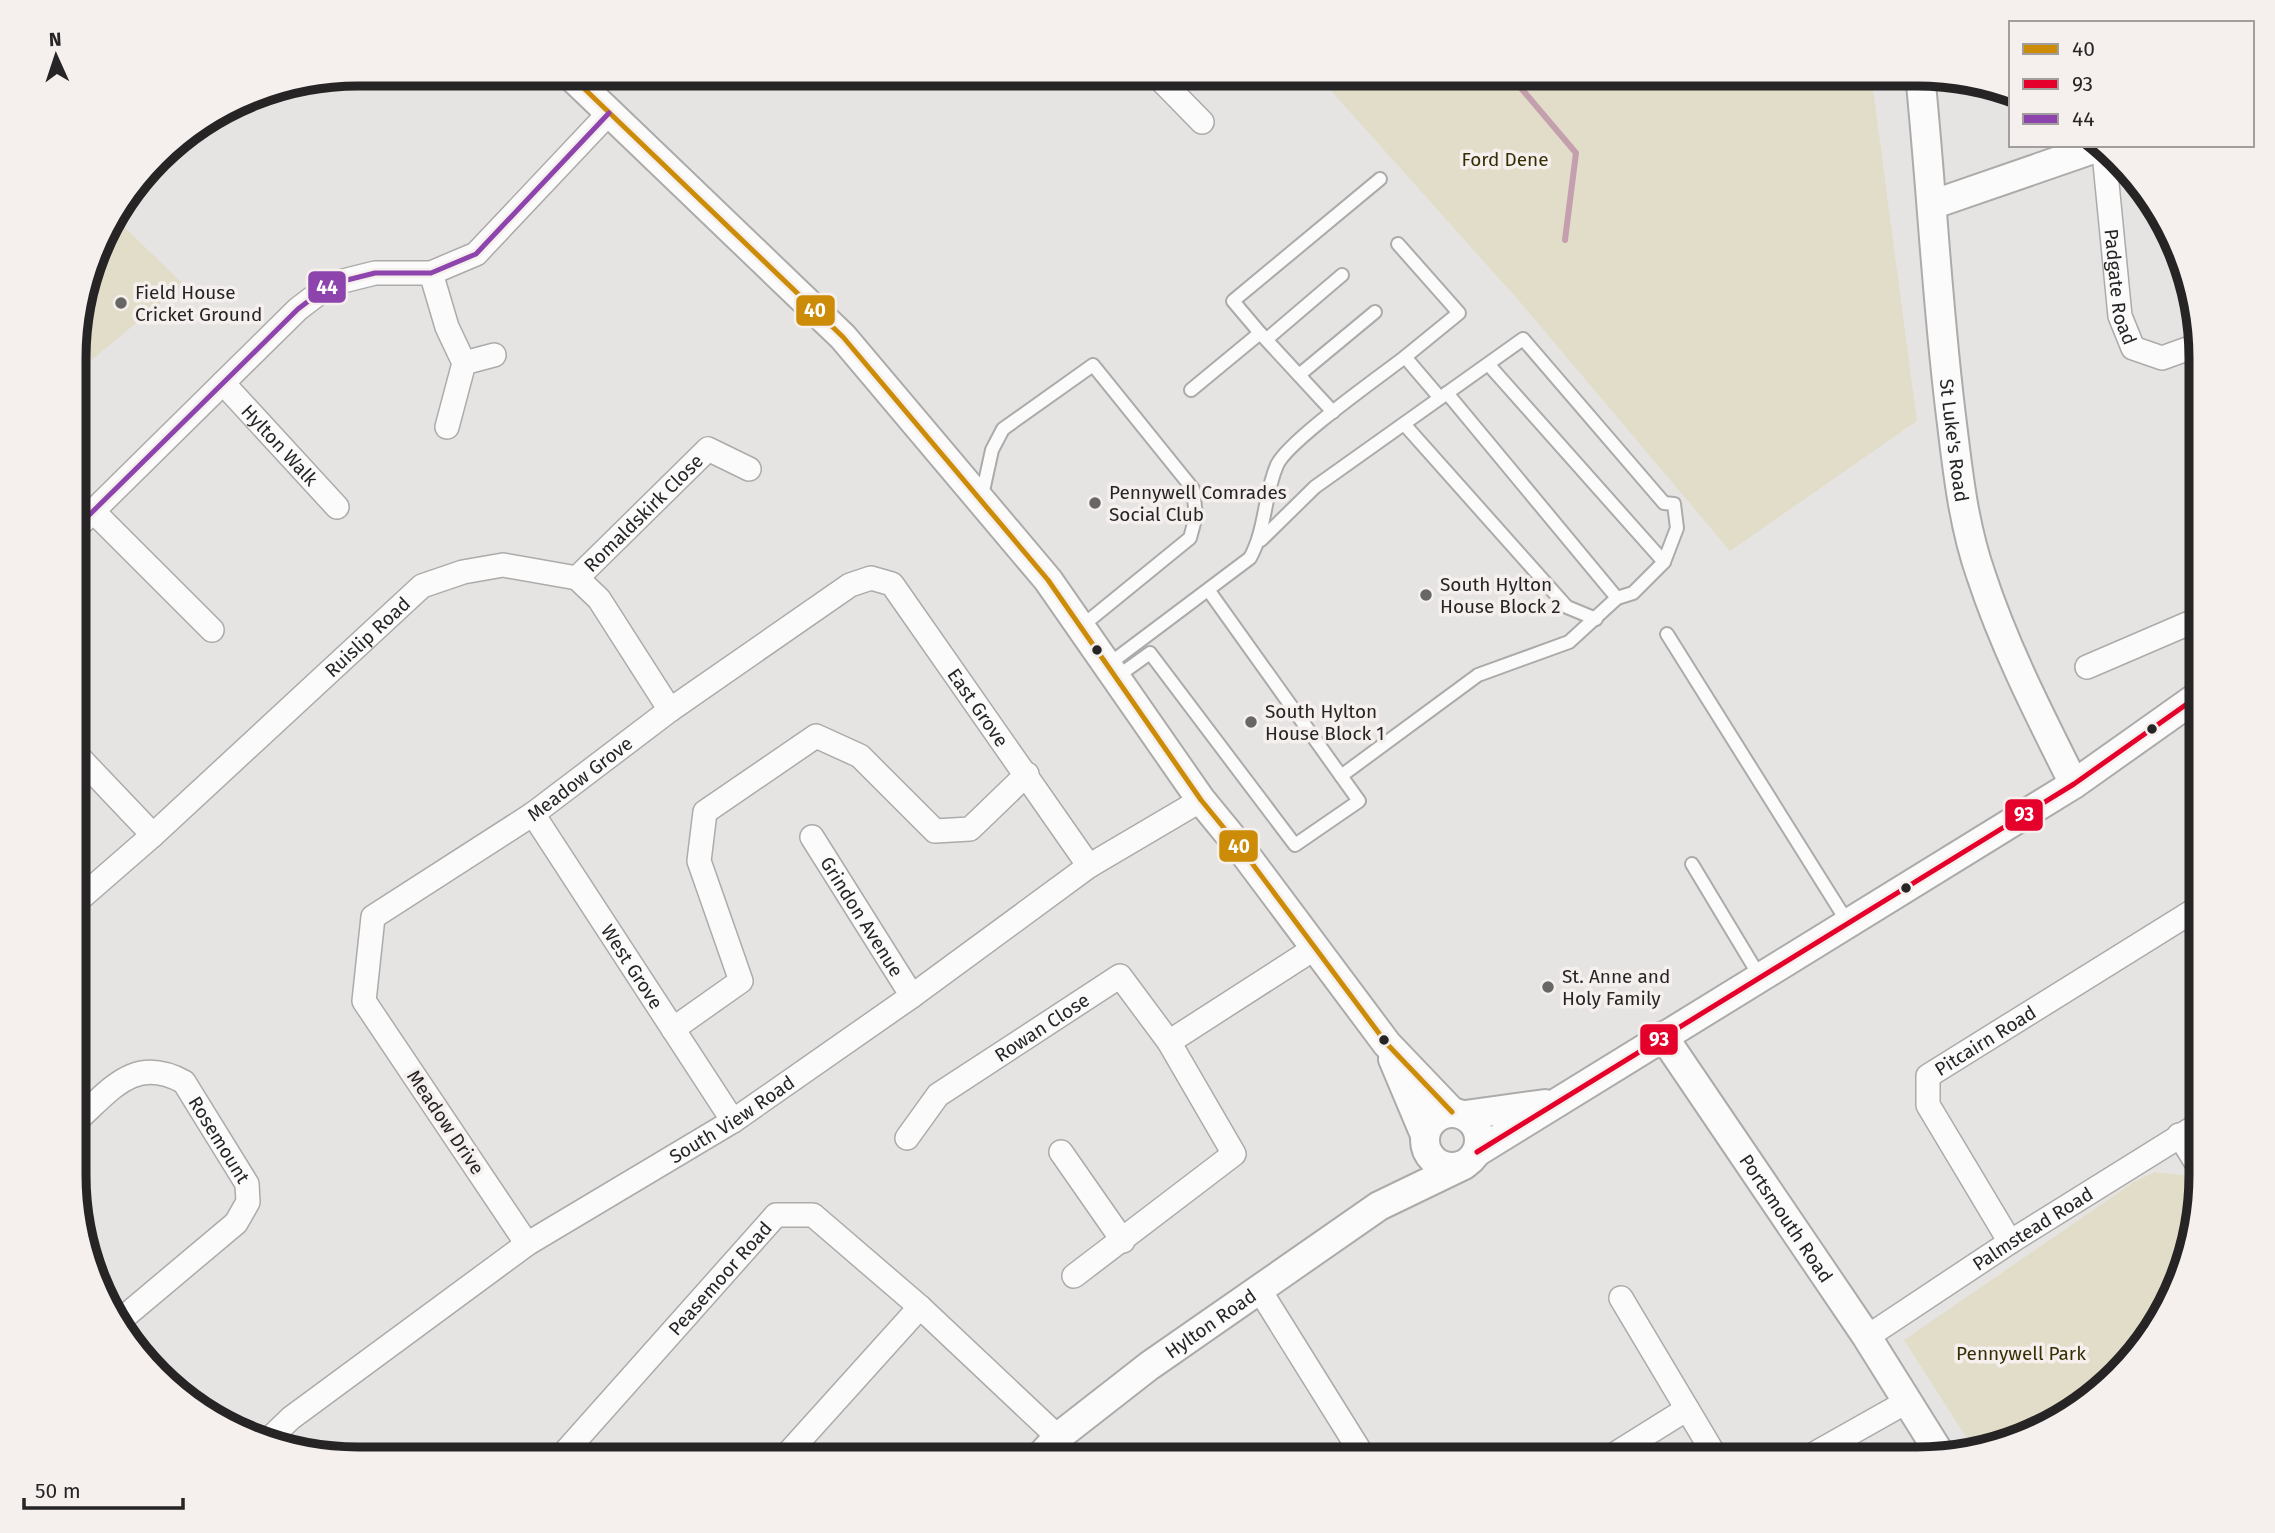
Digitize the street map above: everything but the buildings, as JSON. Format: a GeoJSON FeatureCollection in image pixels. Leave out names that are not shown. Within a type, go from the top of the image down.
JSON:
{"type":"FeatureCollection","features":[{"type":"Feature","properties":{"kind":"street"},"geometry":{"type":"LineString","coordinates":[[581,86],[843,337],[1048,580],[1201,800],[1242,850],[1387,1044],[1459,1114],[1476,1125],[1479,1134],[1470,1159],[1446,1167],[1435,1162],[1387,1044]]}},
{"type":"Feature","properties":{"kind":"street"},"geometry":{"type":"LineString","coordinates":[[1167,86],[1202,122]]}},
{"type":"Feature","properties":{"kind":"street","name":"St Luke's Road"},"geometry":{"type":"LineString","coordinates":[[1921,86],[1934,204],[1938,318],[1960,487],[1980,574],[2025,687],[2074,784]]}},
{"type":"Feature","properties":{"kind":"street"},"geometry":{"type":"LineString","coordinates":[[86,518],[298,309],[331,285],[375,273],[431,273],[476,254],[609,113]]}},
{"type":"Feature","properties":{"kind":"street"},"geometry":{"type":"LineString","coordinates":[[1934,204],[2092,149]]}},
{"type":"Feature","properties":{"kind":"street","name":"Padgate Road"},"geometry":{"type":"LineString","coordinates":[[2105,162],[2120,316],[2133,348],[2162,358],[2189,348]]}},
{"type":"Feature","properties":{"kind":"street"},"geometry":{"type":"LineString","coordinates":[[431,273],[447,327],[464,363],[447,427]]}},
{"type":"Feature","properties":{"kind":"street"},"geometry":{"type":"LineString","coordinates":[[464,363],[494,355]]}},
{"type":"Feature","properties":{"kind":"street","name":"Hylton Walk"},"geometry":{"type":"LineString","coordinates":[[223,383],[337,507]]}},
{"type":"Feature","properties":{"kind":"street","name":"Romaldskirk Close"},"geometry":{"type":"LineString","coordinates":[[577,578],[708,449],[749,469]]}},
{"type":"Feature","properties":{"kind":"street"},"geometry":{"type":"LineString","coordinates":[[93,511],[212,630]]}},
{"type":"Feature","properties":{"kind":"street","name":"Ruislip Road"},"geometry":{"type":"LineString","coordinates":[[86,893],[153,835],[422,586],[463,572],[503,565],[577,578]]}},
{"type":"Feature","properties":{"kind":"street"},"geometry":{"type":"LineString","coordinates":[[577,578],[599,599],[670,710]]}},
{"type":"Feature","properties":{"kind":"street","name":"East Grove"},"geometry":{"type":"LineString","coordinates":[[850,585],[871,578],[892,584],[1089,866]]}},
{"type":"Feature","properties":{"kind":"street","name":"Meadow Grove"},"geometry":{"type":"LineString","coordinates":[[365,1001],[373,917],[533,814],[670,710],[850,585]]}},
{"type":"Feature","properties":{"kind":"street"},"geometry":{"type":"LineString","coordinates":[[2087,667],[2189,623]]}},
{"type":"Feature","properties":{"kind":"street","name":"Hylton Road"},"geometry":{"type":"LineString","coordinates":[[1049,1447],[1149,1366],[1392,1197],[1470,1159],[1555,1103],[2074,784],[2189,703]]}},
{"type":"Feature","properties":{"kind":"street"},"geometry":{"type":"LineString","coordinates":[[673,1029],[741,981],[699,860],[705,812],[816,736],[860,756],[934,831],[970,829],[1027,774]]}},
{"type":"Feature","properties":{"kind":"street"},"geometry":{"type":"LineString","coordinates":[[86,765],[153,835]]}},
{"type":"Feature","properties":{"kind":"street","name":"South View Road"},"geometry":{"type":"LineString","coordinates":[[274,1434],[291,1418],[527,1244],[733,1121],[912,996],[1089,866],[1201,800]]}},
{"type":"Feature","properties":{"kind":"street","name":"West Grove"},"geometry":{"type":"LineString","coordinates":[[533,814],[733,1121]]}},
{"type":"Feature","properties":{"kind":"street","name":"Grindon Avenue"},"geometry":{"type":"LineString","coordinates":[[812,837],[912,996]]}},
{"type":"Feature","properties":{"kind":"street","name":"Pitcairn Road"},"geometry":{"type":"LineString","coordinates":[[2010,1242],[1928,1105],[1928,1076],[2189,913]]}},
{"type":"Feature","properties":{"kind":"street"},"geometry":{"type":"LineString","coordinates":[[1169,1042],[1315,948]]}},
{"type":"Feature","properties":{"kind":"street","name":"Rowan Close"},"geometry":{"type":"LineString","coordinates":[[907,1138],[937,1095],[1120,976],[1169,1042],[1234,1154],[1074,1276]]}},
{"type":"Feature","properties":{"kind":"street","name":"Meadow Drive"},"geometry":{"type":"LineString","coordinates":[[365,1001],[527,1244]]}},
{"type":"Feature","properties":{"kind":"street","name":"Portsmouth Road"},"geometry":{"type":"LineString","coordinates":[[1663,1036],[1867,1337],[1936,1447]]}},
{"type":"Feature","properties":{"kind":"street","name":"Rosemount"},"geometry":{"type":"LineString","coordinates":[[86,1112],[129,1075],[150,1069],[169,1074],[184,1082],[240,1168],[247,1184],[248,1202],[236,1223],[125,1316]]}},
{"type":"Feature","properties":{"kind":"street","name":"Hylton Road"},"geometry":{"type":"LineString","coordinates":[[1459,1114],[1555,1103]]}},
{"type":"Feature","properties":{"kind":"street"},"geometry":{"type":"LineString","coordinates":[[1425,1140],[1431,1122],[1459,1114]]}},
{"type":"Feature","properties":{"kind":"street","name":"Palmstead Road"},"geometry":{"type":"LineString","coordinates":[[1867,1337],[2010,1242],[2189,1130]]}},
{"type":"Feature","properties":{"kind":"street"},"geometry":{"type":"LineString","coordinates":[[2179,1135],[2189,1151]]}},
{"type":"Feature","properties":{"kind":"street","name":"Hylton Road"},"geometry":{"type":"LineString","coordinates":[[1392,1197],[1425,1140]]}},
{"type":"Feature","properties":{"kind":"street"},"geometry":{"type":"LineString","coordinates":[[1061,1152],[1123,1241]]}},
{"type":"Feature","properties":{"kind":"street","name":"Peasemoor Road"},"geometry":{"type":"LineString","coordinates":[[571,1447],[776,1215],[813,1214],[920,1307],[1058,1437]]}},
{"type":"Feature","properties":{"kind":"street"},"geometry":{"type":"LineString","coordinates":[[1259,1289],[1358,1447]]}},
{"type":"Feature","properties":{"kind":"street"},"geometry":{"type":"LineString","coordinates":[[1621,1298],[1710,1447]]}},
{"type":"Feature","properties":{"kind":"street"},"geometry":{"type":"LineString","coordinates":[[794,1447],[920,1307]]}},
{"type":"Feature","properties":{"kind":"street"},"geometry":{"type":"LineString","coordinates":[[1826,1447],[1908,1401]]}},
{"type":"Feature","properties":{"kind":"street"},"geometry":{"type":"LineString","coordinates":[[1627,1447],[1687,1409]]}},
{"type":"Feature","properties":{"kind":"lane"},"geometry":{"type":"LineString","coordinates":[[1333,412],[1233,301],[1380,179]]}},
{"type":"Feature","properties":{"kind":"lane"},"geometry":{"type":"LineString","coordinates":[[1261,540],[1263,511],[1278,462],[1333,412],[1458,313],[1398,244]]}},
{"type":"Feature","properties":{"kind":"lane"},"geometry":{"type":"LineString","coordinates":[[1191,390],[1342,275]]}},
{"type":"Feature","properties":{"kind":"lane"},"geometry":{"type":"LineString","coordinates":[[1299,375],[1375,312]]}},
{"type":"Feature","properties":{"kind":"lane"},"geometry":{"type":"LineString","coordinates":[[1113,670],[1250,558],[1261,540],[1315,487],[1523,339],[1664,503],[1674,504],[1678,528],[1664,562],[1633,593],[1616,598],[1569,642],[1478,675],[1341,776]]}},
{"type":"Feature","properties":{"kind":"lane"},"geometry":{"type":"LineString","coordinates":[[1405,357],[1443,396],[1616,598]]}},
{"type":"Feature","properties":{"kind":"lane"},"geometry":{"type":"LineString","coordinates":[[1488,363],[1664,562]]}},
{"type":"Feature","properties":{"kind":"lane"},"geometry":{"type":"LineString","coordinates":[[981,500],[992,450],[1003,429],[1093,365],[1193,489],[1196,516],[1190,538],[1082,626]]}},
{"type":"Feature","properties":{"kind":"lane"},"geometry":{"type":"LineString","coordinates":[[1404,424],[1567,607],[1596,619]]}},
{"type":"Feature","properties":{"kind":"lane"},"geometry":{"type":"LineString","coordinates":[[1113,670],[1150,653],[1294,845],[1359,801],[1209,591]]}},
{"type":"Feature","properties":{"kind":"lane"},"geometry":{"type":"LineString","coordinates":[[1667,634],[1848,923]]}},
{"type":"Feature","properties":{"kind":"lane"},"geometry":{"type":"LineString","coordinates":[[1692,864],[1760,976]]}},
{"type":"Feature","properties":{"kind":"green space","name":"Ford Dene"},"geometry":{"type":"Polygon","coordinates":[[[1327,86],[1873,86],[1917,421],[1730,551],[1520,302],[1327,86]]]}},
{"type":"Feature","properties":{"kind":"green space","name":"Field House Cricket Ground"},"geometry":{"type":"Polygon","coordinates":[[[121,224],[183,284],[86,365],[86,340],[95,288],[106,254],[121,224]]]}},
{"type":"Feature","properties":{"kind":"green space","name":"Pennywell Park"},"geometry":{"type":"Polygon","coordinates":[[[2155,1172],[2184,1175],[2189,1182],[2180,1245],[2169,1279],[2153,1311],[2122,1354],[2083,1391],[2053,1411],[2021,1427],[1969,1442],[1904,1340],[2134,1182],[2155,1172]]]}},
{"type":"Feature","properties":{"kind":"waterway"},"geometry":{"type":"LineString","coordinates":[[1519,86],[1576,153],[1565,240]]}},
{"type":"Feature","properties":{"kind":"transit line","name":"40"},"geometry":{"type":"LineString","coordinates":[[582,86],[843,337],[1048,580],[1201,800],[1242,850],[1387,1044],[1452,1112]]}},
{"type":"Feature","properties":{"kind":"transit line","name":"44"},"geometry":{"type":"LineString","coordinates":[[86,518],[298,309],[331,284],[375,273],[431,273],[476,254],[609,113]]}},
{"type":"Feature","properties":{"kind":"transit line","name":"93"},"geometry":{"type":"LineString","coordinates":[[1477,1152],[2074,784],[2189,703]]}},
{"type":"Feature","properties":{"kind":"place","name":"Field House Cricket Ground"},"geometry":{"type":"Point","coordinates":[121,303]}},
{"type":"Feature","properties":{"kind":"place","name":"Pennywell Comrades Social Club"},"geometry":{"type":"Point","coordinates":[1095,503]}},
{"type":"Feature","properties":{"kind":"place","name":"South Hylton House Block 2"},"geometry":{"type":"Point","coordinates":[1426,595]}},
{"type":"Feature","properties":{"kind":"place","name":"South Hylton House Block 1"},"geometry":{"type":"Point","coordinates":[1251,722]}},
{"type":"Feature","properties":{"kind":"place","name":"St. Anne and Holy Family"},"geometry":{"type":"Point","coordinates":[1548,987]}}]}
